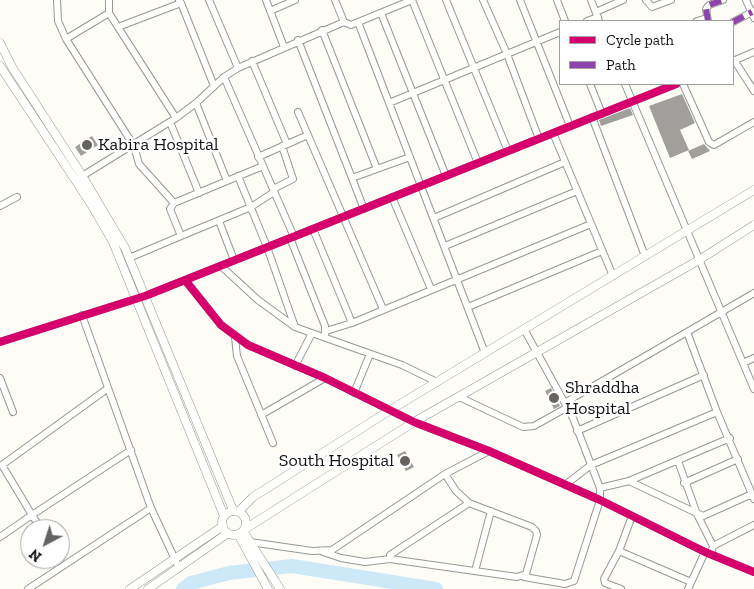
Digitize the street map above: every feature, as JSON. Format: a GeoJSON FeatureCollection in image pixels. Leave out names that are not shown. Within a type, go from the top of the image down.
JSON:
{"type":"FeatureCollection","features":[{"type":"Feature","properties":{"kind":"street"},"geometry":{"type":"LineString","coordinates":[[58,0],[58,22],[66,40],[134,146],[140,164],[174,203]]}},
{"type":"Feature","properties":{"kind":"street"},"geometry":{"type":"LineString","coordinates":[[109,0],[109,12],[176,118]]}},
{"type":"Feature","properties":{"kind":"street"},"geometry":{"type":"LineString","coordinates":[[210,0],[238,68]]}},
{"type":"Feature","properties":{"kind":"street"},"geometry":{"type":"LineString","coordinates":[[266,0],[284,46]]}},
{"type":"Feature","properties":{"kind":"street"},"geometry":{"type":"LineString","coordinates":[[270,11],[295,0]]}},
{"type":"Feature","properties":{"kind":"street"},"geometry":{"type":"LineString","coordinates":[[335,0],[344,22]]}},
{"type":"Feature","properties":{"kind":"street"},"geometry":{"type":"LineString","coordinates":[[79,179],[176,118],[196,103],[224,77],[238,68],[322,30],[344,22],[351,25],[412,0],[478,163]]}},
{"type":"Feature","properties":{"kind":"street"},"geometry":{"type":"LineString","coordinates":[[446,0],[508,151]]}},
{"type":"Feature","properties":{"kind":"street"},"geometry":{"type":"LineString","coordinates":[[483,0],[507,54],[539,139]]}},
{"type":"Feature","properties":{"kind":"street"},"geometry":{"type":"LineString","coordinates":[[520,0],[570,126]]}},
{"type":"Feature","properties":{"kind":"street"},"geometry":{"type":"LineString","coordinates":[[557,0],[565,20]]}},
{"type":"Feature","properties":{"kind":"street"},"geometry":{"type":"LineString","coordinates":[[591,0],[598,17],[623,0]]}},
{"type":"Feature","properties":{"kind":"street"},"geometry":{"type":"LineString","coordinates":[[646,0],[652,7],[671,0]]}},
{"type":"Feature","properties":{"kind":"street"},"geometry":{"type":"LineString","coordinates":[[707,19],[705,13],[709,5],[723,0]]}},
{"type":"Feature","properties":{"kind":"street"},"geometry":{"type":"LineString","coordinates":[[734,22],[753,14],[746,0]]}},
{"type":"Feature","properties":{"kind":"street"},"geometry":{"type":"LineString","coordinates":[[118,27],[180,1],[214,86]]}},
{"type":"Feature","properties":{"kind":"street"},"geometry":{"type":"LineString","coordinates":[[66,40],[109,12]]}},
{"type":"Feature","properties":{"kind":"street"},"geometry":{"type":"LineString","coordinates":[[381,13],[446,176]]}},
{"type":"Feature","properties":{"kind":"street"},"geometry":{"type":"LineString","coordinates":[[358,22],[485,353]]}},
{"type":"Feature","properties":{"kind":"street"},"geometry":{"type":"LineString","coordinates":[[322,30],[377,169]]}},
{"type":"Feature","properties":{"kind":"street"},"geometry":{"type":"LineString","coordinates":[[389,103],[559,32]]}},
{"type":"Feature","properties":{"kind":"street"},"geometry":{"type":"LineString","coordinates":[[298,40],[364,209]]}},
{"type":"Feature","properties":{"kind":"street"},"geometry":{"type":"LineString","coordinates":[[0,43],[12,67],[79,179],[129,258],[191,437],[224,516],[225,529]]}},
{"type":"Feature","properties":{"kind":"street"},"geometry":{"type":"LineString","coordinates":[[734,61],[754,52]]}},
{"type":"Feature","properties":{"kind":"street"},"geometry":{"type":"LineString","coordinates":[[129,258],[251,207],[292,179],[284,145],[252,62]]}},
{"type":"Feature","properties":{"kind":"street"},"geometry":{"type":"LineString","coordinates":[[734,62],[754,91]]}},
{"type":"Feature","properties":{"kind":"street"},"geometry":{"type":"LineString","coordinates":[[1,70],[79,179],[113,242],[141,297],[236,511],[246,519],[242,531],[247,550],[268,589],[272,589]]}},
{"type":"Feature","properties":{"kind":"street"},"geometry":{"type":"LineString","coordinates":[[224,77],[292,237],[325,335]]}},
{"type":"Feature","properties":{"kind":"street"},"geometry":{"type":"LineString","coordinates":[[590,85],[602,114]]}},
{"type":"Feature","properties":{"kind":"street"},"geometry":{"type":"LineString","coordinates":[[625,85],[754,389]]}},
{"type":"Feature","properties":{"kind":"street"},"geometry":{"type":"LineString","coordinates":[[0,342],[141,297],[673,85]]}},
{"type":"Feature","properties":{"kind":"street"},"geometry":{"type":"LineString","coordinates":[[683,85],[711,147],[754,122]]}},
{"type":"Feature","properties":{"kind":"street"},"geometry":{"type":"LineString","coordinates":[[196,103],[227,180]]}},
{"type":"Feature","properties":{"kind":"street"},"geometry":{"type":"LineString","coordinates":[[298,112],[383,309]]}},
{"type":"Feature","properties":{"kind":"street"},"geometry":{"type":"LineString","coordinates":[[592,117],[645,256]]}},
{"type":"Feature","properties":{"kind":"street"},"geometry":{"type":"LineString","coordinates":[[170,122],[199,193]]}},
{"type":"Feature","properties":{"kind":"street"},"geometry":{"type":"LineString","coordinates":[[553,133],[613,276]]}},
{"type":"Feature","properties":{"kind":"street"},"geometry":{"type":"LineString","coordinates":[[258,157],[308,134]]}},
{"type":"Feature","properties":{"kind":"street"},"geometry":{"type":"LineString","coordinates":[[352,178],[410,157]]}},
{"type":"Feature","properties":{"kind":"street"},"geometry":{"type":"LineString","coordinates":[[434,218],[565,162]]}},
{"type":"Feature","properties":{"kind":"street"},"geometry":{"type":"LineString","coordinates":[[181,236],[170,210],[174,203],[262,166]]}},
{"type":"Feature","properties":{"kind":"street"},"geometry":{"type":"LineString","coordinates":[[238,176],[267,247],[295,327]]}},
{"type":"Feature","properties":{"kind":"street"},"geometry":{"type":"LineString","coordinates":[[224,516],[236,511],[253,497],[391,410],[754,190]]}},
{"type":"Feature","properties":{"kind":"street"},"geometry":{"type":"LineString","coordinates":[[445,246],[577,191]]}},
{"type":"Feature","properties":{"kind":"street"},"geometry":{"type":"LineString","coordinates":[[0,206],[17,197]]}},
{"type":"Feature","properties":{"kind":"street"},"geometry":{"type":"LineString","coordinates":[[392,197],[431,289]]}},
{"type":"Feature","properties":{"kind":"street"},"geometry":{"type":"LineString","coordinates":[[219,221],[234,260]]}},
{"type":"Feature","properties":{"kind":"street"},"geometry":{"type":"LineString","coordinates":[[325,335],[457,278],[591,224]]}},
{"type":"Feature","properties":{"kind":"street"},"geometry":{"type":"LineString","coordinates":[[130,589],[174,559],[225,529],[242,531],[414,422],[699,260],[754,225]]}},
{"type":"Feature","properties":{"kind":"street"},"geometry":{"type":"LineString","coordinates":[[313,229],[352,323]]}},
{"type":"Feature","properties":{"kind":"street"},"geometry":{"type":"LineString","coordinates":[[468,307],[602,251]]}},
{"type":"Feature","properties":{"kind":"street"},"geometry":{"type":"LineString","coordinates":[[221,266],[258,300],[295,327],[311,335],[325,335],[402,365],[437,382]]}},
{"type":"Feature","properties":{"kind":"street"},"geometry":{"type":"LineString","coordinates":[[185,280],[206,309],[235,337],[414,422],[489,451],[600,500],[708,553],[754,572]]}},
{"type":"Feature","properties":{"kind":"street"},"geometry":{"type":"LineString","coordinates":[[459,397],[523,427],[534,426],[721,311],[754,293]]}},
{"type":"Feature","properties":{"kind":"street"},"geometry":{"type":"LineString","coordinates":[[82,316],[151,508],[179,568]]}},
{"type":"Feature","properties":{"kind":"street"},"geometry":{"type":"LineString","coordinates":[[250,542],[323,552],[341,558],[365,562],[390,559],[565,584],[574,581],[600,500],[600,488],[567,405],[524,329]]}},
{"type":"Feature","properties":{"kind":"street"},"geometry":{"type":"LineString","coordinates":[[629,480],[702,516],[753,497],[730,438],[717,412],[687,332]]}},
{"type":"Feature","properties":{"kind":"street"},"geometry":{"type":"LineString","coordinates":[[295,366],[311,335]]}},
{"type":"Feature","properties":{"kind":"street"},"geometry":{"type":"LineString","coordinates":[[235,337],[238,356],[273,443]]}},
{"type":"Feature","properties":{"kind":"street"},"geometry":{"type":"LineString","coordinates":[[354,392],[370,354]]}},
{"type":"Feature","properties":{"kind":"street"},"geometry":{"type":"LineString","coordinates":[[743,363],[754,358]]}},
{"type":"Feature","properties":{"kind":"street"},"geometry":{"type":"LineString","coordinates":[[577,431],[704,375]]}},
{"type":"Feature","properties":{"kind":"street"},"geometry":{"type":"LineString","coordinates":[[0,378],[13,412]]}},
{"type":"Feature","properties":{"kind":"street"},"geometry":{"type":"LineString","coordinates":[[261,415],[324,378]]}},
{"type":"Feature","properties":{"kind":"street"},"geometry":{"type":"LineString","coordinates":[[35,519],[1,466],[107,390]]}},
{"type":"Feature","properties":{"kind":"street"},"geometry":{"type":"LineString","coordinates":[[565,485],[591,466],[717,412]]}},
{"type":"Feature","properties":{"kind":"street"},"geometry":{"type":"LineString","coordinates":[[600,488],[629,480],[730,438]]}},
{"type":"Feature","properties":{"kind":"street"},"geometry":{"type":"LineString","coordinates":[[0,537],[131,450]]}},
{"type":"Feature","properties":{"kind":"street"},"geometry":{"type":"LineString","coordinates":[[323,552],[332,550],[445,474],[489,451]]}},
{"type":"Feature","properties":{"kind":"street"},"geometry":{"type":"LineString","coordinates":[[684,483],[738,459]]}},
{"type":"Feature","properties":{"kind":"street"},"geometry":{"type":"LineString","coordinates":[[678,461],[684,483],[697,514],[714,546]]}},
{"type":"Feature","properties":{"kind":"street"},"geometry":{"type":"LineString","coordinates":[[445,474],[456,491],[469,503],[532,527],[536,531],[535,543],[524,577]]}},
{"type":"Feature","properties":{"kind":"street"},"geometry":{"type":"LineString","coordinates":[[390,559],[390,555],[469,503]]}},
{"type":"Feature","properties":{"kind":"street"},"geometry":{"type":"LineString","coordinates":[[70,561],[151,508]]}},
{"type":"Feature","properties":{"kind":"street"},"geometry":{"type":"LineString","coordinates":[[475,570],[491,511]]}},
{"type":"Feature","properties":{"kind":"street"},"geometry":{"type":"LineString","coordinates":[[621,589],[603,580],[619,551],[632,516]]}},
{"type":"Feature","properties":{"kind":"street"},"geometry":{"type":"LineString","coordinates":[[619,551],[689,586],[714,546],[754,525]]}},
{"type":"Feature","properties":{"kind":"street"},"geometry":{"type":"LineString","coordinates":[[148,589],[179,568],[225,529]]}},
{"type":"Feature","properties":{"kind":"street"},"geometry":{"type":"LineString","coordinates":[[242,531],[280,589]]}},
{"type":"Feature","properties":{"kind":"street"},"geometry":{"type":"LineString","coordinates":[[28,589],[58,569]]}},
{"type":"Feature","properties":{"kind":"building"},"geometry":{"type":"Polygon","coordinates":[[[682,94],[695,123],[680,130],[689,150],[670,158],[649,106],[682,94]]]}},
{"type":"Feature","properties":{"kind":"building"},"geometry":{"type":"Polygon","coordinates":[[[630,108],[633,115],[601,126],[599,120],[630,108]]]}},
{"type":"Feature","properties":{"kind":"building"},"geometry":{"type":"Polygon","coordinates":[[[92,136],[98,145],[81,156],[75,147],[92,136]]]}},
{"type":"Feature","properties":{"kind":"building"},"geometry":{"type":"Polygon","coordinates":[[[704,144],[710,151],[692,159],[688,151],[704,144]]]}},
{"type":"Feature","properties":{"kind":"building"},"geometry":{"type":"Polygon","coordinates":[[[551,388],[560,406],[554,409],[545,391],[551,388]]]}},
{"type":"Feature","properties":{"kind":"building"},"geometry":{"type":"Polygon","coordinates":[[[405,451],[414,467],[406,471],[397,455],[405,451]]]}},
{"type":"Feature","properties":{"kind":"waterway"},"geometry":{"type":"LineString","coordinates":[[183,589],[191,583],[229,573],[292,566],[436,589]]}},
{"type":"Feature","properties":{"kind":"marked path"},"geometry":{"type":"LineString","coordinates":[[708,20],[706,9],[709,5],[723,0]]}},
{"type":"Feature","properties":{"kind":"marked path"},"geometry":{"type":"LineString","coordinates":[[734,21],[752,12]]}},
{"type":"Feature","properties":{"kind":"cycle path"},"geometry":{"type":"LineString","coordinates":[[0,342],[145,296],[673,85]]}},
{"type":"Feature","properties":{"kind":"cycle path"},"geometry":{"type":"LineString","coordinates":[[185,280],[221,325],[248,345],[325,378],[414,422],[489,451],[600,500],[705,552],[754,572]]}},
{"type":"Feature","properties":{"kind":"place","name":"Kabira Hospital"},"geometry":{"type":"Point","coordinates":[87,145]}},
{"type":"Feature","properties":{"kind":"place","name":"Shraddha Hospital"},"geometry":{"type":"Point","coordinates":[554,398]}},
{"type":"Feature","properties":{"kind":"place","name":"South Hospital"},"geometry":{"type":"Point","coordinates":[405,461]}}]}
